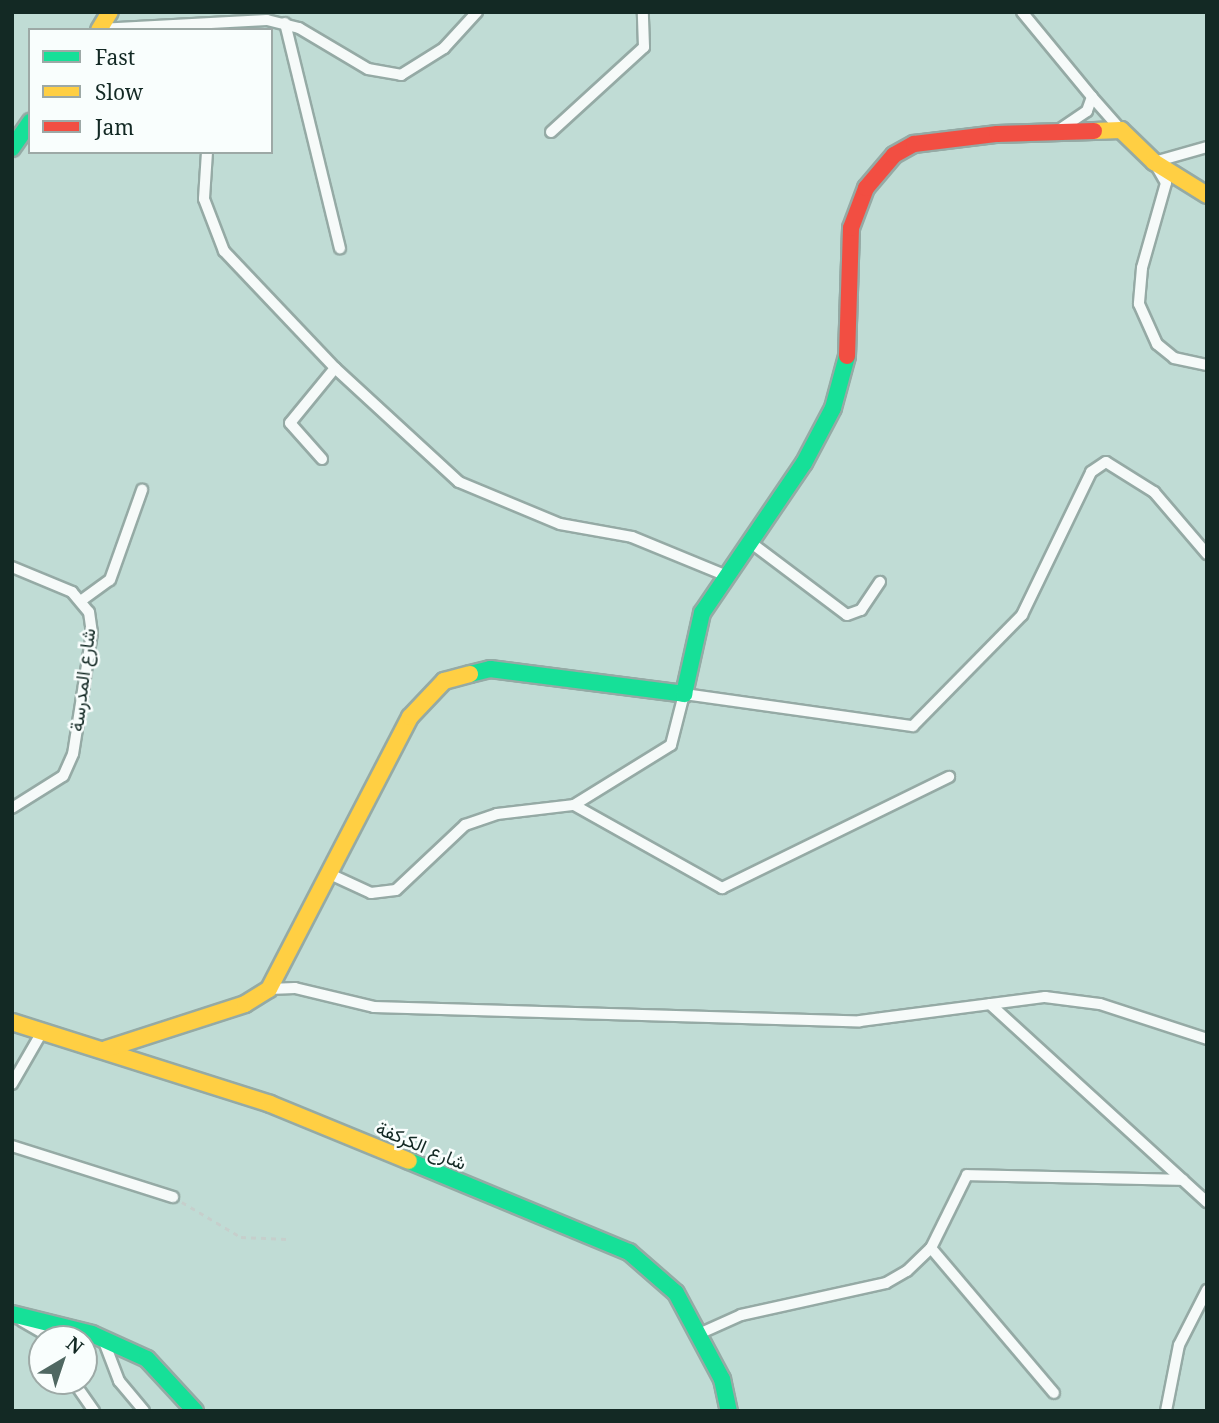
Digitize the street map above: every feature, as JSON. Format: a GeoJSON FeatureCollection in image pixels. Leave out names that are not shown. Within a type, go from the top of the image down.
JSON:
{"type":"FeatureCollection","features":[{"type":"Feature","properties":{"kind":"street"},"geometry":{"type":"LineString","coordinates":[[100,28],[110,12]]}},
{"type":"Feature","properties":{"kind":"street"},"geometry":{"type":"LineString","coordinates":[[140,28],[285,23],[368,69],[401,75],[444,48],[477,12]]}},
{"type":"Feature","properties":{"kind":"street"},"geometry":{"type":"LineString","coordinates":[[551,132],[644,47],[643,12]]}},
{"type":"Feature","properties":{"kind":"street"},"geometry":{"type":"LineString","coordinates":[[1022,12],[1092,97],[1154,162],[1207,195]]}},
{"type":"Feature","properties":{"kind":"street"},"geometry":{"type":"LineString","coordinates":[[285,23],[340,248]]}},
{"type":"Feature","properties":{"kind":"street"},"geometry":{"type":"LineString","coordinates":[[1060,130],[1087,111],[1092,97]]}},
{"type":"Feature","properties":{"kind":"street"},"geometry":{"type":"LineString","coordinates":[[12,148],[28,125]]}},
{"type":"Feature","properties":{"kind":"street"},"geometry":{"type":"LineString","coordinates":[[331,876],[371,893],[396,891],[465,825],[496,814],[575,805],[671,745],[697,625],[824,430],[842,383],[851,228],[876,173],[914,144],[1060,130],[1080,135],[1123,131]]}},
{"type":"Feature","properties":{"kind":"street"},"geometry":{"type":"LineString","coordinates":[[1154,162],[1207,147]]}},
{"type":"Feature","properties":{"kind":"street"},"geometry":{"type":"LineString","coordinates":[[207,154],[204,199],[224,251],[335,368],[459,482],[560,524],[632,537],[727,576]]}},
{"type":"Feature","properties":{"kind":"street"},"geometry":{"type":"LineString","coordinates":[[1154,162],[1166,183],[1142,268],[1139,304],[1157,344],[1174,358],[1207,365]]}},
{"type":"Feature","properties":{"kind":"street"},"geometry":{"type":"LineString","coordinates":[[322,458],[290,424],[335,368]]}},
{"type":"Feature","properties":{"kind":"street"},"geometry":{"type":"LineString","coordinates":[[106,1049],[246,1004],[269,989],[331,876],[410,717],[428,694],[458,673],[490,669],[913,726],[1022,615],[1091,472],[1105,462],[1154,492],[1207,554]]}},
{"type":"Feature","properties":{"kind":"street"},"geometry":{"type":"LineString","coordinates":[[82,600],[110,580],[142,490]]}},
{"type":"Feature","properties":{"kind":"street"},"geometry":{"type":"LineString","coordinates":[[750,542],[847,615],[861,610],[880,582]]}},
{"type":"Feature","properties":{"kind":"street","name":"شارع المدرسة"},"geometry":{"type":"LineString","coordinates":[[12,567],[82,600],[92,633],[73,754],[47,792],[12,808]]}},
{"type":"Feature","properties":{"kind":"street"},"geometry":{"type":"LineString","coordinates":[[575,805],[722,888],[949,777]]}},
{"type":"Feature","properties":{"kind":"street"},"geometry":{"type":"LineString","coordinates":[[269,989],[295,988],[374,1007],[633,1018],[735,1014],[860,1021],[990,1004],[1078,999],[1201,1030],[1207,1039]]}},
{"type":"Feature","properties":{"kind":"street"},"geometry":{"type":"LineString","coordinates":[[990,1004],[1207,1202]]}},
{"type":"Feature","properties":{"kind":"street","name":"شارع الكركفة"},"geometry":{"type":"LineString","coordinates":[[12,1021],[106,1049],[270,1104],[629,1252],[676,1293],[701,1333],[729,1411]]}},
{"type":"Feature","properties":{"kind":"street"},"geometry":{"type":"LineString","coordinates":[[12,1084],[42,1032]]}},
{"type":"Feature","properties":{"kind":"street"},"geometry":{"type":"LineString","coordinates":[[12,1146],[173,1197]]}},
{"type":"Feature","properties":{"kind":"street"},"geometry":{"type":"LineString","coordinates":[[701,1333],[741,1315],[886,1283],[931,1248],[967,1175],[1184,1180]]}},
{"type":"Feature","properties":{"kind":"street"},"geometry":{"type":"LineString","coordinates":[[931,1248],[1055,1393]]}},
{"type":"Feature","properties":{"kind":"street"},"geometry":{"type":"LineString","coordinates":[[1166,1411],[1179,1345],[1207,1290]]}},
{"type":"Feature","properties":{"kind":"street"},"geometry":{"type":"LineString","coordinates":[[12,1314],[30,1325]]}},
{"type":"Feature","properties":{"kind":"street"},"geometry":{"type":"LineString","coordinates":[[12,1314],[103,1339],[147,1359],[195,1411]]}},
{"type":"Feature","properties":{"kind":"street"},"geometry":{"type":"LineString","coordinates":[[103,1339],[119,1381],[144,1411]]}},
{"type":"Feature","properties":{"kind":"street"},"geometry":{"type":"LineString","coordinates":[[83,1395],[94,1411]]}},
{"type":"Feature","properties":{"kind":"path"},"geometry":{"type":"LineString","coordinates":[[173,1197],[241,1237],[287,1239]]}},
{"type":"Feature","properties":{"kind":"traffic: fast"},"geometry":{"type":"LineString","coordinates":[[12,148],[28,125]]}},
{"type":"Feature","properties":{"kind":"traffic: fast"},"geometry":{"type":"LineString","coordinates":[[470,674],[490,669],[684,694],[702,613],[804,463],[833,408],[847,356]]}},
{"type":"Feature","properties":{"kind":"traffic: fast"},"geometry":{"type":"LineString","coordinates":[[409,1161],[629,1252],[676,1293],[722,1379],[729,1411]]}},
{"type":"Feature","properties":{"kind":"traffic: fast"},"geometry":{"type":"LineString","coordinates":[[12,1314],[92,1334],[147,1359],[195,1411]]}},
{"type":"Feature","properties":{"kind":"traffic: slow"},"geometry":{"type":"LineString","coordinates":[[100,28],[110,12]]}},
{"type":"Feature","properties":{"kind":"traffic: slow"},"geometry":{"type":"LineString","coordinates":[[1094,131],[1121,130],[1154,162],[1207,195]]}},
{"type":"Feature","properties":{"kind":"traffic: slow"},"geometry":{"type":"LineString","coordinates":[[106,1049],[245,1004],[269,989],[410,717],[444,681],[470,674]]}},
{"type":"Feature","properties":{"kind":"traffic: slow"},"geometry":{"type":"LineString","coordinates":[[12,1022],[270,1104],[409,1161]]}},
{"type":"Feature","properties":{"kind":"traffic: jam"},"geometry":{"type":"LineString","coordinates":[[847,356],[851,228],[866,188],[894,155],[914,144],[997,134],[1094,131]]}}]}
